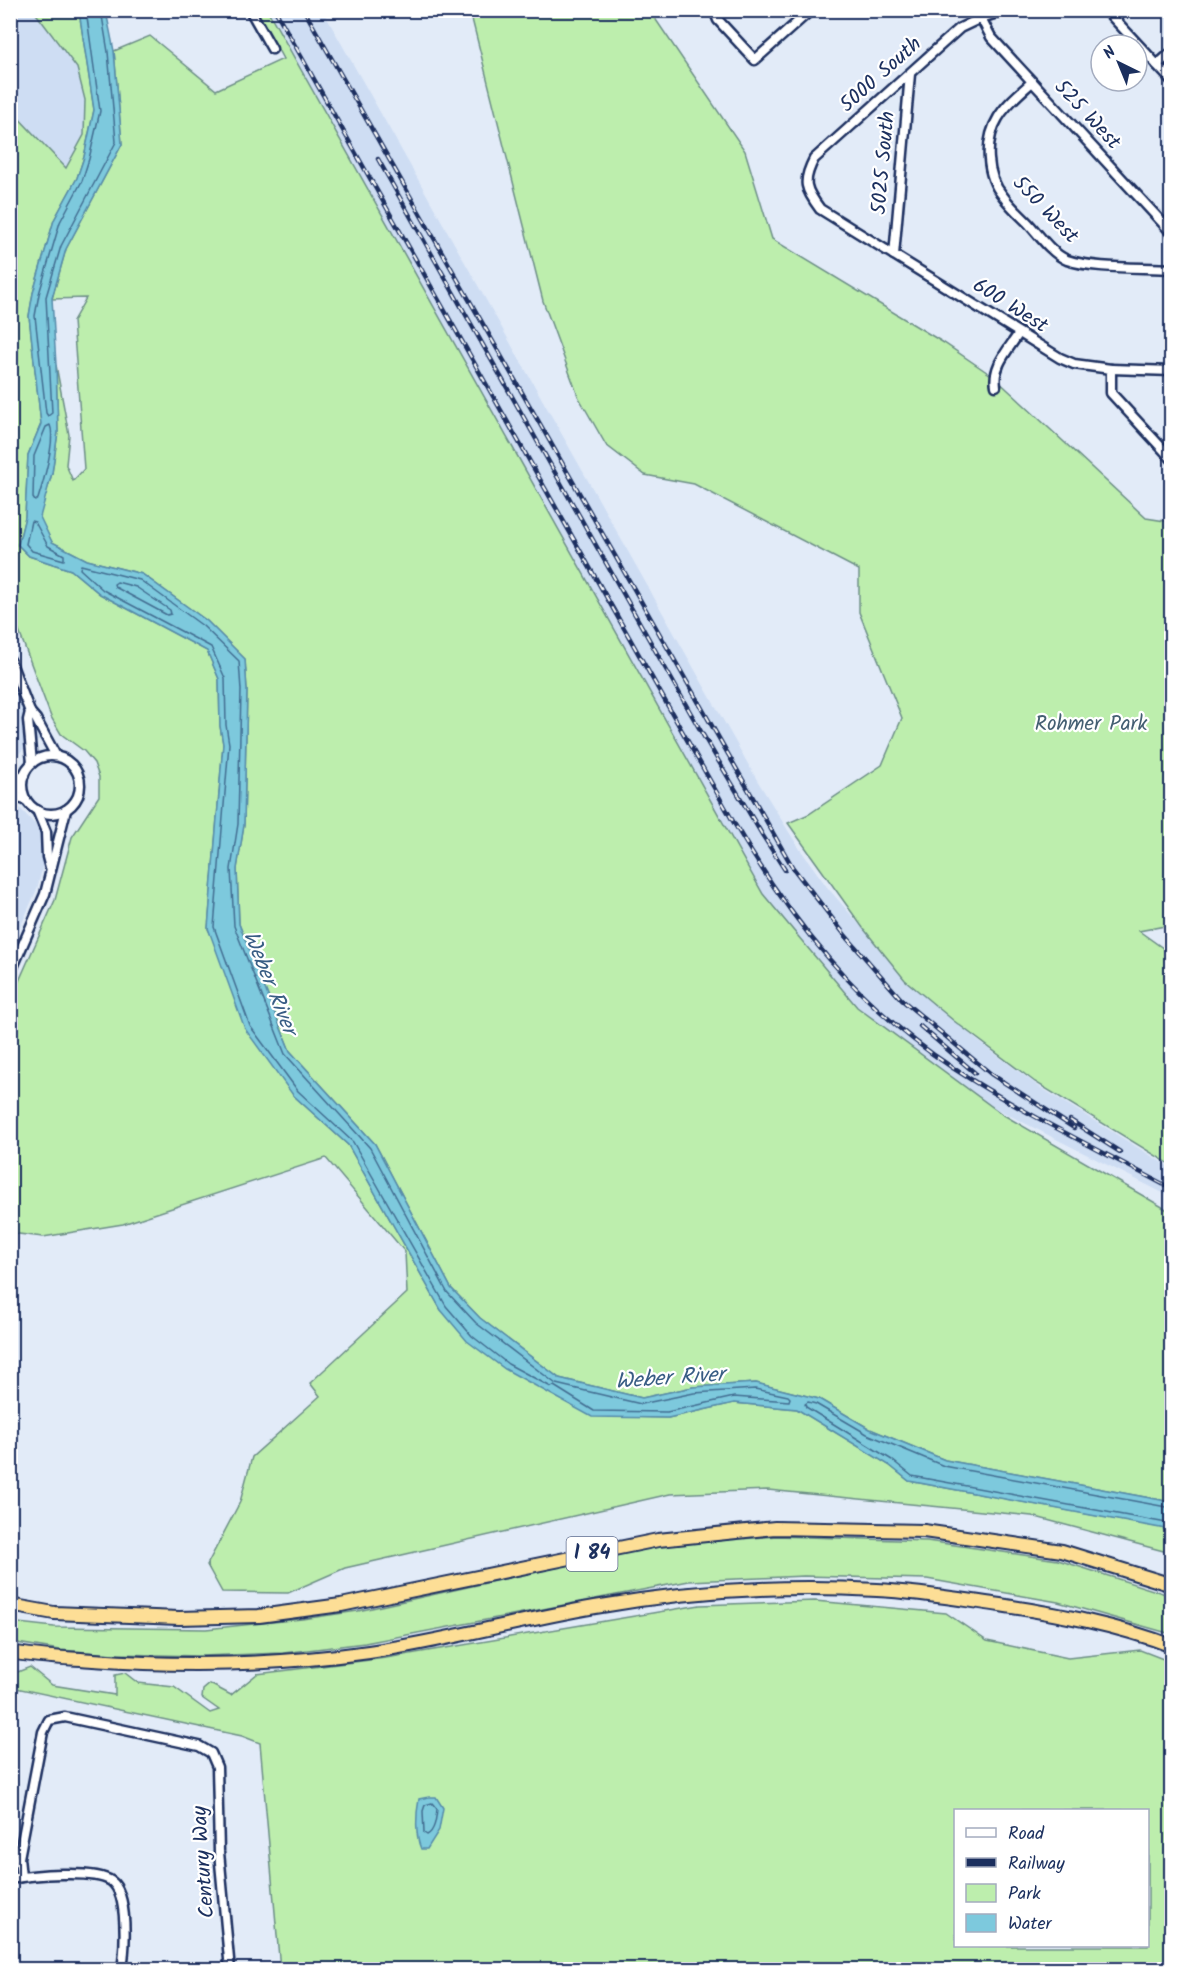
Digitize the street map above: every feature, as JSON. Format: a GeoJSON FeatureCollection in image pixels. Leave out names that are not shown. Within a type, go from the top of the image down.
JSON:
{"type":"FeatureCollection","features":[{"type":"Feature","properties":{"kind":"highway","name":"I 84"},"geometry":{"type":"LineString","coordinates":[[10,1605],[54,1613],[179,1618],[259,1616],[341,1605],[658,1540],[775,1528],[924,1531],[1062,1551],[1172,1585]]}},
{"type":"Feature","properties":{"kind":"highway"},"geometry":{"type":"LineString","coordinates":[[10,1652],[133,1663],[212,1665],[292,1661],[371,1652],[584,1609],[742,1589],[810,1587],[943,1596],[1066,1615],[1172,1646]]}},
{"type":"Feature","properties":{"kind":"street"},"geometry":{"type":"LineString","coordinates":[[250,10],[272,48]]}},
{"type":"Feature","properties":{"kind":"street"},"geometry":{"type":"LineString","coordinates":[[714,10],[718,20],[754,60],[811,10]]}},
{"type":"Feature","properties":{"kind":"street","name":"5000 South"},"geometry":{"type":"LineString","coordinates":[[806,191],[806,174],[814,159],[960,28],[1006,10]]}},
{"type":"Feature","properties":{"kind":"street"},"geometry":{"type":"LineString","coordinates":[[1106,10],[1172,81]]}},
{"type":"Feature","properties":{"kind":"street","name":"525 West"},"geometry":{"type":"LineString","coordinates":[[981,18],[991,37],[1172,233]]}},
{"type":"Feature","properties":{"kind":"street"},"geometry":{"type":"LineString","coordinates":[[1157,65],[1172,52]]}},
{"type":"Feature","properties":{"kind":"street","name":"5025 South"},"geometry":{"type":"LineString","coordinates":[[894,255],[910,74]]}},
{"type":"Feature","properties":{"kind":"street","name":"550 West"},"geometry":{"type":"LineString","coordinates":[[1032,82],[1010,102],[997,119],[990,141],[992,173],[1002,195],[1064,259],[1080,264],[1172,268]]}},
{"type":"Feature","properties":{"kind":"street","name":"600 West"},"geometry":{"type":"LineString","coordinates":[[806,191],[820,209],[1019,333],[1074,364],[1111,369],[1172,371]]}},
{"type":"Feature","properties":{"kind":"street"},"geometry":{"type":"LineString","coordinates":[[996,386],[994,377],[997,368],[1019,333]]}},
{"type":"Feature","properties":{"kind":"street"},"geometry":{"type":"LineString","coordinates":[[1111,369],[1111,393],[1172,459]]}},
{"type":"Feature","properties":{"kind":"street"},"geometry":{"type":"LineString","coordinates":[[10,660],[30,712],[56,756]]}},
{"type":"Feature","properties":{"kind":"street"},"geometry":{"type":"LineString","coordinates":[[30,712],[28,720],[32,763]]}},
{"type":"Feature","properties":{"kind":"street"},"geometry":{"type":"LineString","coordinates":[[37,810],[51,814],[66,810],[77,799],[81,783],[75,768],[63,758],[47,756],[32,763],[24,776],[23,792],[26,800],[37,810],[46,832],[47,857],[51,869]]}},
{"type":"Feature","properties":{"kind":"street"},"geometry":{"type":"LineString","coordinates":[[10,781],[24,776]]}},
{"type":"Feature","properties":{"kind":"street"},"geometry":{"type":"LineString","coordinates":[[10,796],[26,800]]}},
{"type":"Feature","properties":{"kind":"street"},"geometry":{"type":"LineString","coordinates":[[10,974],[45,894],[66,810]]}},
{"type":"Feature","properties":{"kind":"street","name":"Century Way"},"geometry":{"type":"LineString","coordinates":[[21,1877],[19,1858],[43,1732],[50,1720],[65,1717],[199,1746],[211,1753],[217,1767],[219,1852],[230,1970]]}},
{"type":"Feature","properties":{"kind":"street"},"geometry":{"type":"LineString","coordinates":[[10,1879],[38,1875],[97,1875],[112,1882],[121,1896],[125,1951],[122,1970]]}},
{"type":"Feature","properties":{"kind":"shaded area"},"geometry":{"type":"Polygon","coordinates":[[[11,11],[34,11],[77,68],[85,100],[84,135],[66,168],[11,109],[11,11]]]}},
{"type":"Feature","properties":{"kind":"shaded area"},"geometry":{"type":"Polygon","coordinates":[[[259,11],[323,11],[757,780],[797,845],[827,887],[883,952],[928,997],[978,1041],[1038,1086],[1171,1168],[1171,1197],[971,1096],[857,1008],[760,890],[259,11]]]}},
{"type":"Feature","properties":{"kind":"shaded area"},"geometry":{"type":"Polygon","coordinates":[[[11,668],[40,740],[28,744],[16,757],[11,776],[11,668]]]}},
{"type":"Feature","properties":{"kind":"shaded area"},"geometry":{"type":"Polygon","coordinates":[[[10,791],[17,805],[44,834],[46,853],[37,889],[11,948],[10,791]]]}},
{"type":"Feature","properties":{"kind":"green space"},"geometry":{"type":"Polygon","coordinates":[[[34,11],[79,11],[94,110],[77,178],[54,220],[33,293],[29,316],[41,424],[28,455],[25,517],[18,545],[29,556],[71,570],[100,594],[207,651],[219,679],[220,726],[223,744],[208,929],[293,1095],[348,1145],[441,1310],[566,1401],[592,1416],[668,1418],[734,1403],[797,1409],[889,1465],[909,1481],[1168,1529],[1171,1530],[1171,1553],[1032,1516],[768,1490],[670,1494],[345,1568],[288,1593],[222,1592],[207,1565],[240,1502],[252,1457],[320,1396],[310,1383],[407,1293],[405,1252],[326,1158],[123,1224],[43,1237],[11,1233],[11,999],[55,900],[72,837],[99,796],[99,777],[94,763],[84,751],[61,734],[51,717],[11,610],[10,109],[66,168],[84,135],[85,100],[77,68],[34,11]]]}},
{"type":"Feature","properties":{"kind":"green space"},"geometry":{"type":"Polygon","coordinates":[[[257,11],[268,11],[763,894],[857,1007],[1002,1114],[1171,1212],[1171,1503],[945,1460],[870,1429],[819,1399],[756,1383],[693,1387],[642,1398],[559,1378],[480,1318],[451,1288],[375,1144],[290,1051],[239,924],[237,869],[244,825],[247,690],[245,659],[207,621],[142,574],[87,560],[52,542],[39,517],[52,473],[58,432],[56,365],[69,435],[66,465],[73,481],[84,469],[73,321],[86,298],[52,299],[66,249],[122,144],[114,51],[150,36],[216,90],[283,59],[257,11]]]}},
{"type":"Feature","properties":{"kind":"green space","name":"Rohmer Park"},"geometry":{"type":"Polygon","coordinates":[[[470,11],[650,11],[745,151],[772,239],[944,343],[994,377],[1146,518],[1171,522],[1171,923],[1139,931],[1171,954],[1171,1165],[1035,1082],[954,1021],[905,980],[863,928],[788,823],[809,814],[882,765],[902,718],[859,612],[859,570],[694,484],[645,475],[606,445],[578,396],[543,301],[470,11]]]}},
{"type":"Feature","properties":{"kind":"green space"},"geometry":{"type":"Polygon","coordinates":[[[777,1536],[927,1541],[1058,1560],[1172,1596],[1171,1634],[1058,1602],[927,1579],[804,1576],[689,1581],[365,1643],[283,1653],[201,1656],[114,1654],[60,1650],[11,1642],[10,1622],[54,1627],[206,1629],[302,1619],[358,1611],[655,1546],[777,1536]]]}},
{"type":"Feature","properties":{"kind":"green space"},"geometry":{"type":"Polygon","coordinates":[[[815,1601],[946,1613],[987,1641],[1068,1658],[1140,1650],[1171,1662],[1171,1969],[280,1969],[260,1743],[242,1736],[11,1687],[10,1675],[30,1667],[52,1685],[115,1695],[115,1675],[125,1673],[138,1683],[174,1687],[210,1713],[219,1710],[202,1698],[203,1690],[210,1684],[231,1695],[257,1674],[386,1658],[700,1605],[815,1601]]]}},
{"type":"Feature","properties":{"kind":"water"},"geometry":{"type":"Polygon","coordinates":[[[79,11],[106,11],[114,51],[122,144],[66,249],[52,298],[58,432],[52,473],[40,517],[52,542],[87,560],[142,574],[207,621],[245,659],[247,690],[244,825],[237,869],[239,924],[290,1051],[375,1144],[451,1288],[480,1318],[559,1378],[642,1398],[693,1387],[756,1383],[819,1399],[870,1429],[945,1460],[1171,1503],[1171,1530],[909,1481],[889,1465],[797,1409],[734,1403],[668,1418],[592,1417],[505,1369],[467,1341],[441,1310],[348,1145],[293,1095],[245,1029],[208,928],[223,744],[220,726],[219,679],[207,651],[100,594],[71,570],[29,556],[18,545],[25,517],[28,455],[41,424],[29,316],[33,293],[54,220],[77,178],[84,157],[94,110],[79,11]]]}},
{"type":"Feature","properties":{"kind":"water"},"geometry":{"type":"Polygon","coordinates":[[[436,1797],[443,1808],[439,1830],[427,1849],[421,1849],[417,1831],[418,1805],[419,1799],[436,1797]]]}},
{"type":"Feature","properties":{"kind":"railway"},"geometry":{"type":"LineString","coordinates":[[275,10],[734,823],[803,927],[829,959],[886,1017],[953,1068],[1006,1100],[1172,1189]]}},
{"type":"Feature","properties":{"kind":"railway"},"geometry":{"type":"LineString","coordinates":[[304,10],[793,868],[845,935],[902,1000],[991,1074],[1074,1128]]}},
{"type":"Feature","properties":{"kind":"railway"},"geometry":{"type":"LineString","coordinates":[[378,159],[703,735],[785,870]]}},
{"type":"Feature","properties":{"kind":"railway"},"geometry":{"type":"LineString","coordinates":[[920,1026],[975,1073]]}},
{"type":"Feature","properties":{"kind":"railway"},"geometry":{"type":"LineString","coordinates":[[1070,1120],[1120,1152]]}},
{"type":"Feature","properties":{"kind":"water label","name":"Weber River"},"geometry":{"type":"Point","coordinates":[269,983]}},
{"type":"Feature","properties":{"kind":"water label","name":"Weber River"},"geometry":{"type":"Point","coordinates":[670,1379]}}]}
